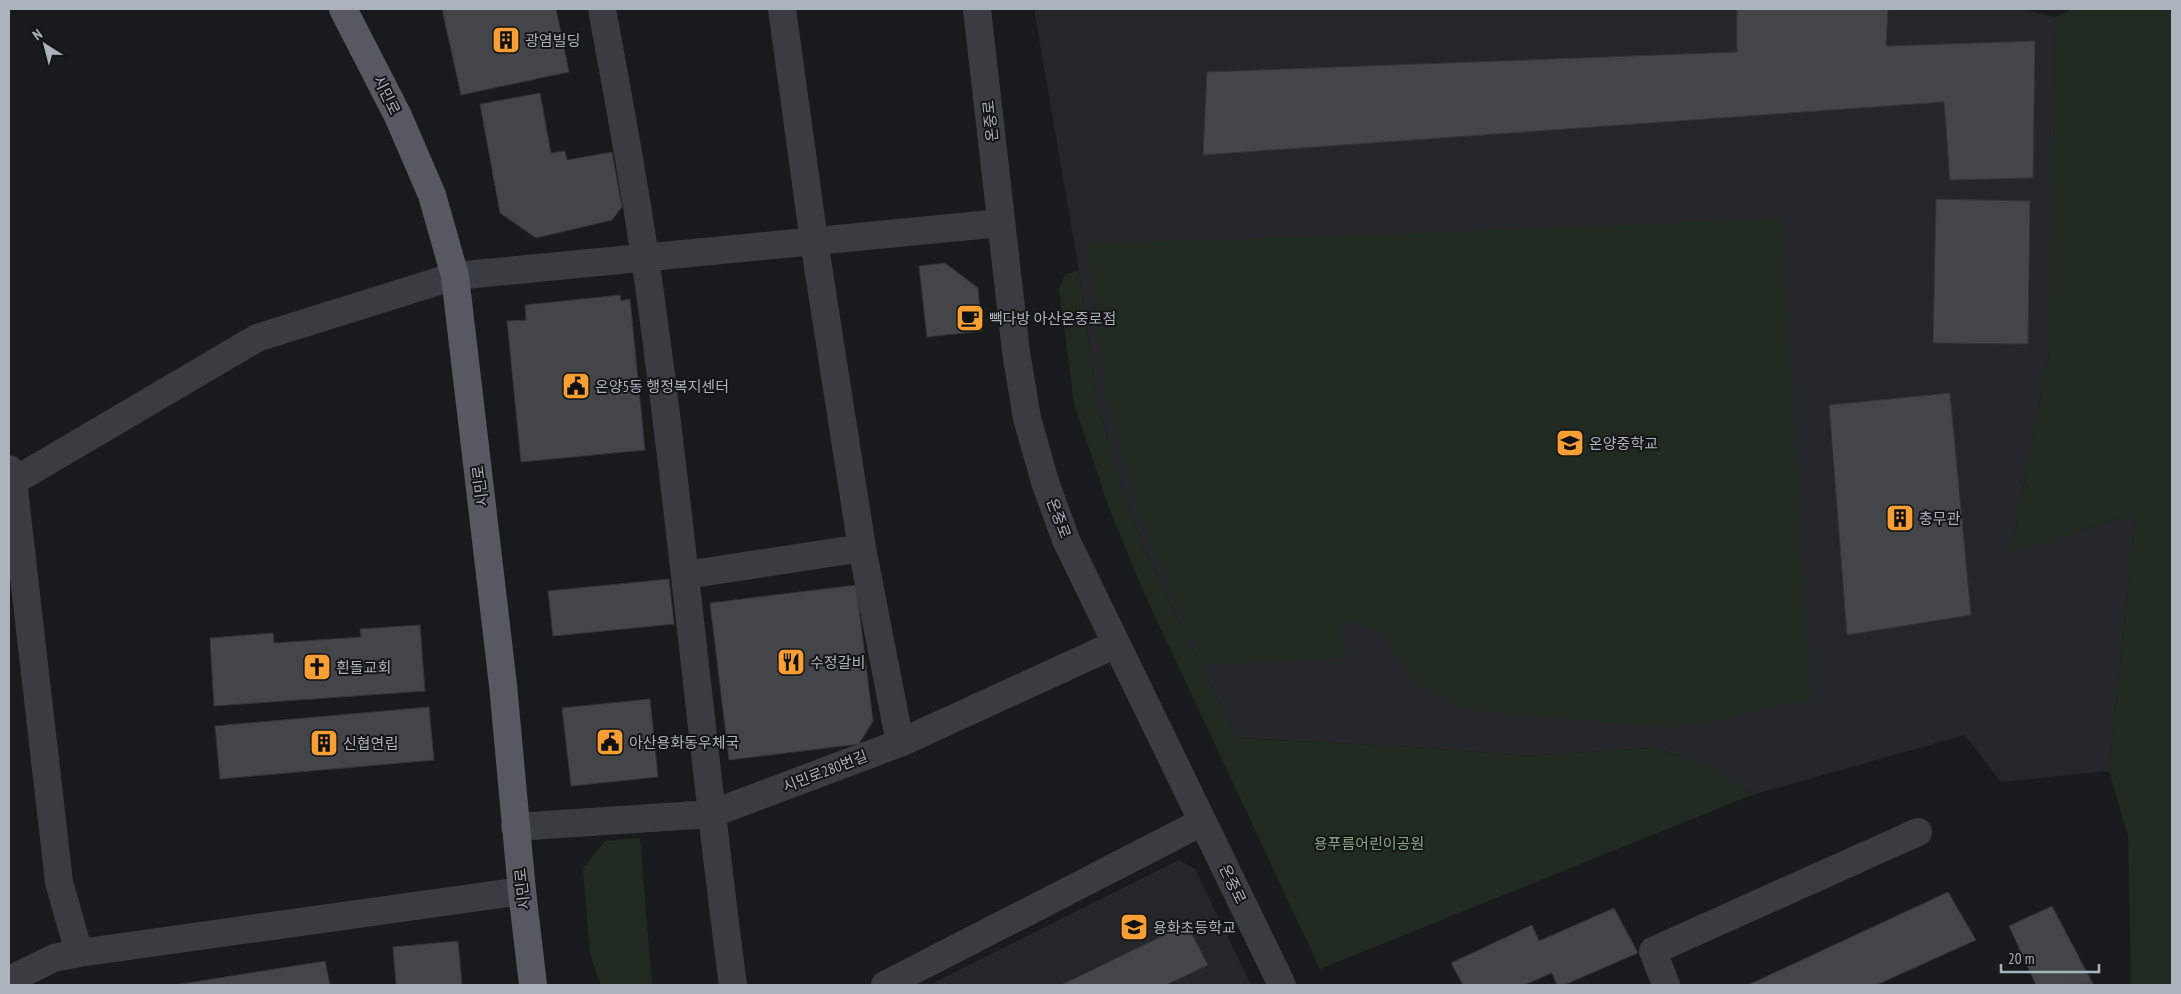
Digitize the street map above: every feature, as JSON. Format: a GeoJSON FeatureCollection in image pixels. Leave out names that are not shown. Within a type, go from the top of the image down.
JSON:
{"type":"FeatureCollection","features":[{"type":"Feature","properties":{"kind":"main road","name":"시민로"},"geometry":{"type":"LineString","coordinates":[[348,12],[398,116],[432,195],[455,276],[503,685],[522,891],[533,985]]}},
{"type":"Feature","properties":{"kind":"street"},"geometry":{"type":"LineString","coordinates":[[602,9],[645,258],[686,575],[710,814],[733,985]]}},
{"type":"Feature","properties":{"kind":"street"},"geometry":{"type":"LineString","coordinates":[[782,9],[814,241],[862,548],[900,743]]}},
{"type":"Feature","properties":{"kind":"street","name":"온중로"},"geometry":{"type":"LineString","coordinates":[[978,9],[1016,352],[1028,418],[1042,473],[1066,540],[1282,985]]}},
{"type":"Feature","properties":{"kind":"street"},"geometry":{"type":"LineString","coordinates":[[79,953],[59,882],[10,478],[257,338],[455,276],[1001,223]]}},
{"type":"Feature","properties":{"kind":"street"},"geometry":{"type":"LineString","coordinates":[[686,575],[862,548]]}},
{"type":"Feature","properties":{"kind":"street","name":"시민로280번길"},"geometry":{"type":"LineString","coordinates":[[516,827],[710,814],[900,743],[1116,644]]}},
{"type":"Feature","properties":{"kind":"street"},"geometry":{"type":"LineString","coordinates":[[885,985],[1202,822]]}},
{"type":"Feature","properties":{"kind":"street"},"geometry":{"type":"LineString","coordinates":[[1666,985],[1653,951],[1918,832]]}},
{"type":"Feature","properties":{"kind":"street"},"geometry":{"type":"LineString","coordinates":[[9,980],[54,958],[79,953],[522,891]]}},
{"type":"Feature","properties":{"kind":"shaded area","name":"온양중학교"},"geometry":{"type":"Polygon","coordinates":[[[1034,9],[2020,9],[2055,17],[2051,342],[2011,552],[2136,513],[2109,771],[2001,782],[1965,735],[1752,795],[1711,766],[1654,748],[1528,756],[1411,747],[1236,738],[1142,544],[1122,489],[1096,397],[1079,271],[1034,9]]]}},
{"type":"Feature","properties":{"kind":"shaded area","name":"용화초등학교"},"geometry":{"type":"Polygon","coordinates":[[[1179,860],[1195,869],[1251,985],[929,985],[1179,860]]]}},
{"type":"Feature","properties":{"kind":"green space"},"geometry":{"type":"Polygon","coordinates":[[[2074,9],[2172,9],[2172,985],[2131,985],[2128,836],[2109,771],[2136,513],[2011,553],[2051,342],[2055,17],[2074,9]]]}},
{"type":"Feature","properties":{"kind":"green space"},"geometry":{"type":"Polygon","coordinates":[[[1781,219],[1810,702],[1771,706],[1721,719],[1667,727],[1462,709],[1416,682],[1381,631],[1340,619],[1344,658],[1203,665],[1148,539],[1106,393],[1089,243],[1299,238],[1781,219]]]}},
{"type":"Feature","properties":{"kind":"green space","name":"용푸름어린이공원"},"geometry":{"type":"Polygon","coordinates":[[[1079,271],[1096,397],[1122,489],[1142,544],[1236,738],[1411,747],[1528,756],[1654,748],[1711,766],[1752,795],[1320,969],[1144,593],[1111,513],[1074,404],[1059,289],[1065,274],[1079,271]]]}},
{"type":"Feature","properties":{"kind":"green space"},"geometry":{"type":"Polygon","coordinates":[[[640,838],[652,985],[601,985],[590,955],[583,868],[605,841],[640,838]]]}},
{"type":"Feature","properties":{"kind":"building","name":"광염빌딩"},"geometry":{"type":"Polygon","coordinates":[[[442,9],[556,9],[569,72],[461,95],[442,9]]]}},
{"type":"Feature","properties":{"kind":"building"},"geometry":{"type":"Polygon","coordinates":[[[1737,9],[1888,9],[1886,46],[2035,41],[2033,178],[1950,180],[1944,102],[1203,155],[1207,72],[1737,52],[1737,9]]]}},
{"type":"Feature","properties":{"kind":"building"},"geometry":{"type":"Polygon","coordinates":[[[540,93],[551,153],[565,151],[567,160],[612,152],[622,207],[612,220],[536,238],[500,213],[480,104],[540,93]]]}},
{"type":"Feature","properties":{"kind":"building"},"geometry":{"type":"Polygon","coordinates":[[[1936,199],[2030,201],[2028,344],[1933,343],[1936,199]]]}},
{"type":"Feature","properties":{"kind":"building"},"geometry":{"type":"Polygon","coordinates":[[[945,263],[978,288],[982,331],[927,337],[919,266],[945,263]]]}},
{"type":"Feature","properties":{"kind":"building","name":"온양5동 행정복지센터"},"geometry":{"type":"Polygon","coordinates":[[[620,295],[621,301],[630,299],[645,450],[521,462],[507,321],[526,320],[525,305],[620,295]]]}},
{"type":"Feature","properties":{"kind":"building","name":"충무관"},"geometry":{"type":"Polygon","coordinates":[[[1950,393],[1971,615],[1847,635],[1829,405],[1950,393]]]}},
{"type":"Feature","properties":{"kind":"building"},"geometry":{"type":"Polygon","coordinates":[[[669,579],[674,624],[553,636],[548,591],[669,579]]]}},
{"type":"Feature","properties":{"kind":"building","name":"수정갈비"},"geometry":{"type":"Polygon","coordinates":[[[856,585],[873,721],[859,744],[729,760],[710,603],[856,585]]]}},
{"type":"Feature","properties":{"kind":"building","name":"흰돌교회"},"geometry":{"type":"Polygon","coordinates":[[[420,625],[425,691],[214,706],[210,638],[273,633],[274,643],[361,637],[360,629],[420,625]]]}},
{"type":"Feature","properties":{"kind":"building","name":"아산용화동우체국"},"geometry":{"type":"Polygon","coordinates":[[[650,699],[658,777],[571,786],[562,708],[650,699]]]}},
{"type":"Feature","properties":{"kind":"building","name":"신협연립"},"geometry":{"type":"Polygon","coordinates":[[[429,707],[434,760],[220,779],[215,726],[429,707]]]}},
{"type":"Feature","properties":{"kind":"building"},"geometry":{"type":"Polygon","coordinates":[[[1948,892],[1976,940],[1876,985],[1748,985],[1948,892]]]}},
{"type":"Feature","properties":{"kind":"building"},"geometry":{"type":"Polygon","coordinates":[[[2052,906],[2093,984],[2036,985],[2009,926],[2052,906]]]}},
{"type":"Feature","properties":{"kind":"building"},"geometry":{"type":"Polygon","coordinates":[[[1614,908],[1638,953],[1564,985],[1557,985],[1552,973],[1524,985],[1463,985],[1451,963],[1532,925],[1539,941],[1614,908]]]}},
{"type":"Feature","properties":{"kind":"building"},"geometry":{"type":"Polygon","coordinates":[[[1187,924],[1208,965],[1166,985],[1061,985],[1187,924]]]}},
{"type":"Feature","properties":{"kind":"building"},"geometry":{"type":"Polygon","coordinates":[[[458,941],[462,985],[396,985],[393,947],[458,941]]]}},
{"type":"Feature","properties":{"kind":"building"},"geometry":{"type":"Polygon","coordinates":[[[325,961],[330,985],[175,985],[325,961]]]}},
{"type":"Feature","properties":{"kind":"place","name":"광염빌딩"},"geometry":{"type":"Point","coordinates":[506,40]}},
{"type":"Feature","properties":{"kind":"place","name":"빽다방 아산온중로점"},"geometry":{"type":"Point","coordinates":[970,318]}},
{"type":"Feature","properties":{"kind":"place","name":"온양5동 행정복지센터"},"geometry":{"type":"Point","coordinates":[576,386]}},
{"type":"Feature","properties":{"kind":"place","name":"온양중학교"},"geometry":{"type":"Point","coordinates":[1570,443]}},
{"type":"Feature","properties":{"kind":"place","name":"충무관"},"geometry":{"type":"Point","coordinates":[1900,518]}},
{"type":"Feature","properties":{"kind":"place","name":"수정갈비"},"geometry":{"type":"Point","coordinates":[791,662]}},
{"type":"Feature","properties":{"kind":"place","name":"흰돌교회"},"geometry":{"type":"Point","coordinates":[317,667]}},
{"type":"Feature","properties":{"kind":"place","name":"아산용화동우체국"},"geometry":{"type":"Point","coordinates":[610,742]}},
{"type":"Feature","properties":{"kind":"place","name":"신협연립"},"geometry":{"type":"Point","coordinates":[324,743]}},
{"type":"Feature","properties":{"kind":"place","name":"용화초등학교"},"geometry":{"type":"Point","coordinates":[1134,927]}}]}
